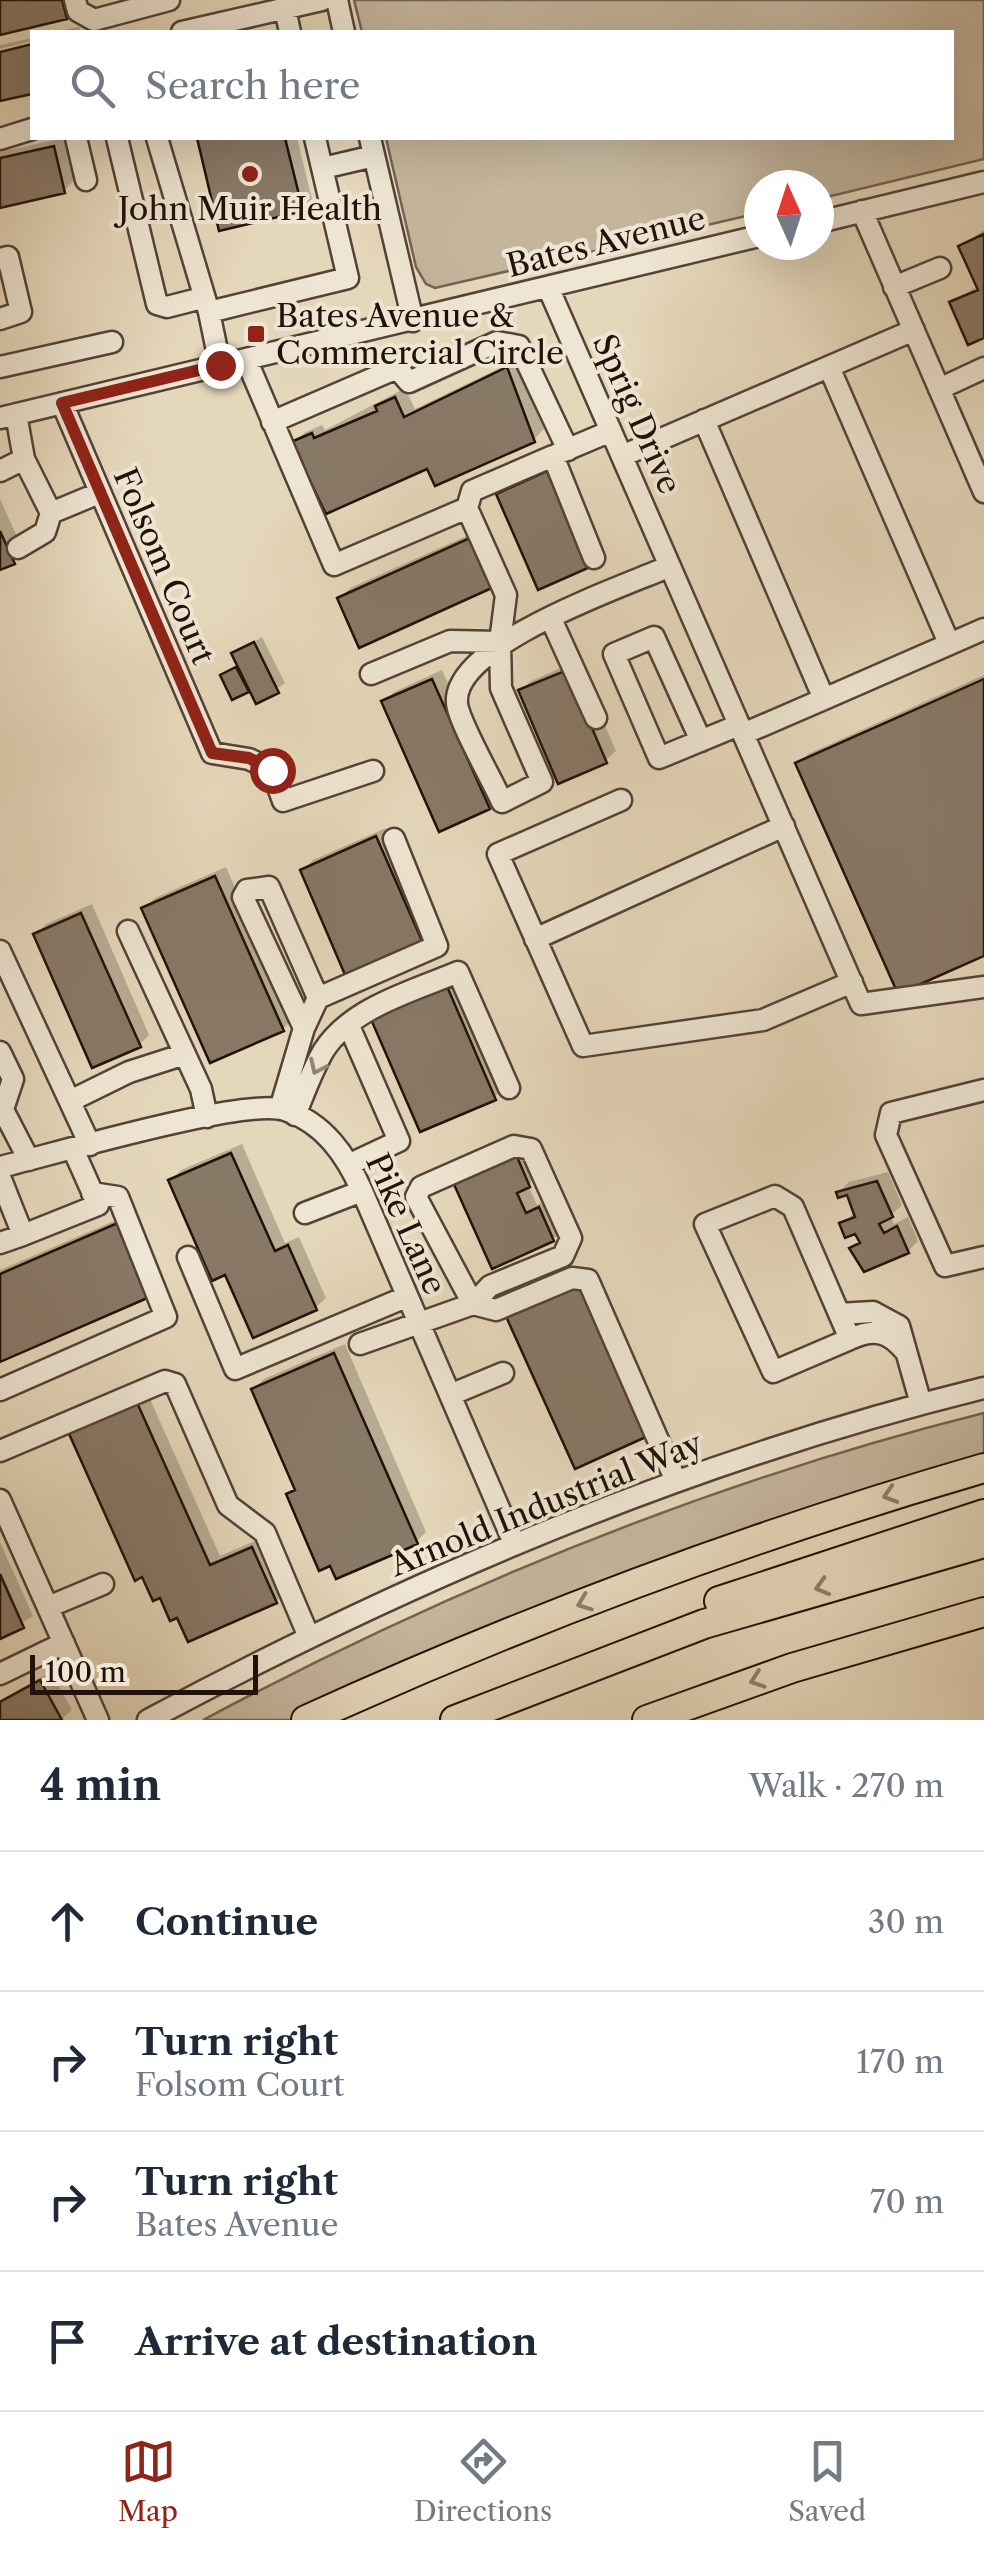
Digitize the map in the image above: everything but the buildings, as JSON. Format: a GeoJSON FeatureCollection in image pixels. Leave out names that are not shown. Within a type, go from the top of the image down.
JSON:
{"type":"FeatureCollection","features":[{"type":"Feature","properties":{"kind":"highway"},"geometry":{"type":"LineString","coordinates":[[306,1720],[498,1636],[696,1560],[984,1468]]}},
{"type":"Feature","properties":{"kind":"highway"},"geometry":{"type":"LineString","coordinates":[[455,1720],[632,1633],[782,1578],[984,1514]]}},
{"type":"Feature","properties":{"kind":"highway"},"geometry":{"type":"LineString","coordinates":[[522,1690],[723,1618],[984,1543]]}},
{"type":"Feature","properties":{"kind":"highway"},"geometry":{"type":"LineString","coordinates":[[646,1720],[792,1668],[984,1612]]}},
{"type":"Feature","properties":{"kind":"street"},"geometry":{"type":"LineString","coordinates":[[76,0],[78,11],[94,20],[168,0]]}},
{"type":"Feature","properties":{"kind":"street"},"geometry":{"type":"LineString","coordinates":[[191,30],[322,0]]}},
{"type":"Feature","properties":{"kind":"street"},"geometry":{"type":"LineString","coordinates":[[336,0],[344,30]]}},
{"type":"Feature","properties":{"kind":"street"},"geometry":{"type":"LineString","coordinates":[[285,9],[290,30]]}},
{"type":"Feature","properties":{"kind":"street"},"geometry":{"type":"LineString","coordinates":[[0,139],[30,131]]}},
{"type":"Feature","properties":{"kind":"street"},"geometry":{"type":"LineString","coordinates":[[76,140],[86,180]]}},
{"type":"Feature","properties":{"kind":"street"},"geometry":{"type":"LineString","coordinates":[[117,140],[157,304],[167,307],[206,305],[348,278],[315,140]]}},
{"type":"Feature","properties":{"kind":"street"},"geometry":{"type":"LineString","coordinates":[[158,140],[220,365]]}},
{"type":"Feature","properties":{"kind":"street"},"geometry":{"type":"LineString","coordinates":[[322,168],[372,147],[413,320]]}},
{"type":"Feature","properties":{"kind":"street"},"geometry":{"type":"LineString","coordinates":[[834,218],[984,182]]}},
{"type":"Feature","properties":{"kind":"street"},"geometry":{"type":"LineString","coordinates":[[862,211],[984,492]]}},
{"type":"Feature","properties":{"kind":"street","name":"Bates Avenue"},"geometry":{"type":"LineString","coordinates":[[8,416],[744,240]]}},
{"type":"Feature","properties":{"kind":"street"},"geometry":{"type":"LineString","coordinates":[[0,259],[8,257],[21,312],[0,318]]}},
{"type":"Feature","properties":{"kind":"street"},"geometry":{"type":"LineString","coordinates":[[894,287],[940,268]]}},
{"type":"Feature","properties":{"kind":"street","name":"Sprig Drive"},"geometry":{"type":"LineString","coordinates":[[548,287],[852,982]]}},
{"type":"Feature","properties":{"kind":"street"},"geometry":{"type":"LineString","coordinates":[[622,456],[914,330]]}},
{"type":"Feature","properties":{"kind":"street"},"geometry":{"type":"LineString","coordinates":[[272,422],[396,368],[410,382],[510,340],[519,346],[594,558]]}},
{"type":"Feature","properties":{"kind":"street"},"geometry":{"type":"LineString","coordinates":[[0,368],[112,342]]}},
{"type":"Feature","properties":{"kind":"street"},"geometry":{"type":"LineString","coordinates":[[246,359],[334,565],[467,508]]}},
{"type":"Feature","properties":{"kind":"street"},"geometry":{"type":"LineString","coordinates":[[829,367],[950,643]]}},
{"type":"Feature","properties":{"kind":"street"},"geometry":{"type":"LineString","coordinates":[[938,389],[984,368]]}},
{"type":"Feature","properties":{"kind":"street","name":"Folsom Court"},"geometry":{"type":"LineString","coordinates":[[62,403],[212,753],[249,758],[272,770],[283,802],[373,771]]}},
{"type":"Feature","properties":{"kind":"street"},"geometry":{"type":"LineString","coordinates":[[8,416],[51,513],[45,532],[18,548]]}},
{"type":"Feature","properties":{"kind":"street"},"geometry":{"type":"LineString","coordinates":[[704,420],[824,699]]}},
{"type":"Feature","properties":{"kind":"street"},"geometry":{"type":"LineString","coordinates":[[610,431],[472,490],[467,508],[506,595],[500,642],[501,688],[542,782],[502,802],[456,704],[462,680],[500,642],[670,566]]}},
{"type":"Feature","properties":{"kind":"street"},"geometry":{"type":"LineString","coordinates":[[0,471],[24,459]]}},
{"type":"Feature","properties":{"kind":"street"},"geometry":{"type":"LineString","coordinates":[[51,513],[99,493]]}},
{"type":"Feature","properties":{"kind":"street"},"geometry":{"type":"LineString","coordinates":[[551,619],[596,718]]}},
{"type":"Feature","properties":{"kind":"street"},"geometry":{"type":"LineString","coordinates":[[701,741],[654,637],[614,654],[660,758],[824,699],[984,629]]}},
{"type":"Feature","properties":{"kind":"street"},"geometry":{"type":"LineString","coordinates":[[371,674],[450,641],[500,642]]}},
{"type":"Feature","properties":{"kind":"street"},"geometry":{"type":"LineString","coordinates":[[620,800],[498,854],[583,1046],[763,1020],[852,982],[862,1004],[984,987]]}},
{"type":"Feature","properties":{"kind":"street"},"geometry":{"type":"LineString","coordinates":[[534,939],[784,826]]}},
{"type":"Feature","properties":{"kind":"street"},"geometry":{"type":"LineString","coordinates":[[288,1112],[304,1028],[318,998],[438,946],[394,839]]}},
{"type":"Feature","properties":{"kind":"street"},"geometry":{"type":"LineString","coordinates":[[304,1028],[243,897],[247,890],[270,887],[318,998]]}},
{"type":"Feature","properties":{"kind":"street"},"geometry":{"type":"LineString","coordinates":[[128,930],[184,1054],[207,1117]]}},
{"type":"Feature","properties":{"kind":"street"},"geometry":{"type":"LineString","coordinates":[[0,951],[70,1101],[98,1205],[0,1243]]}},
{"type":"Feature","properties":{"kind":"street"},"geometry":{"type":"LineString","coordinates":[[288,1112],[325,1048],[348,1026],[372,1008],[458,972],[509,1088]]}},
{"type":"Feature","properties":{"kind":"street"},"geometry":{"type":"LineString","coordinates":[[348,1026],[398,1141],[350,1164]]}},
{"type":"Feature","properties":{"kind":"street"},"geometry":{"type":"LineString","coordinates":[[0,1052],[13,1079],[2,1105],[29,1160]]}},
{"type":"Feature","properties":{"kind":"street"},"geometry":{"type":"LineString","coordinates":[[70,1101],[129,1072],[184,1054]]}},
{"type":"Feature","properties":{"kind":"street"},"geometry":{"type":"LineString","coordinates":[[945,1266],[886,1135],[886,1122],[891,1113],[984,1090]]}},
{"type":"Feature","properties":{"kind":"street"},"geometry":{"type":"LineString","coordinates":[[0,1167],[207,1117],[288,1112]]}},
{"type":"Feature","properties":{"kind":"street","name":"Pike Lane"},"geometry":{"type":"LineString","coordinates":[[288,1112],[334,1140],[350,1164],[514,1543]]}},
{"type":"Feature","properties":{"kind":"street"},"geometry":{"type":"LineString","coordinates":[[360,1344],[473,1304],[490,1286],[564,1256],[570,1245],[531,1150],[525,1146],[514,1146],[416,1192],[473,1304],[496,1310],[572,1278],[588,1280],[676,1481]]}},
{"type":"Feature","properties":{"kind":"street"},"geometry":{"type":"LineString","coordinates":[[0,1177],[23,1234]]}},
{"type":"Feature","properties":{"kind":"street"},"geometry":{"type":"LineString","coordinates":[[305,1214],[362,1190]]}},
{"type":"Feature","properties":{"kind":"street"},"geometry":{"type":"LineString","coordinates":[[0,1390],[166,1317],[118,1197],[92,1193]]}},
{"type":"Feature","properties":{"kind":"street"},"geometry":{"type":"LineString","coordinates":[[850,1339],[793,1207],[775,1196],[705,1224],[773,1372],[850,1339],[866,1331],[883,1333],[906,1352]]}},
{"type":"Feature","properties":{"kind":"street"},"geometry":{"type":"LineString","coordinates":[[188,1257],[235,1369],[406,1297]]}},
{"type":"Feature","properties":{"kind":"street"},"geometry":{"type":"LineString","coordinates":[[945,1266],[984,1257]]}},
{"type":"Feature","properties":{"kind":"street"},"geometry":{"type":"LineString","coordinates":[[945,1266],[984,1274]]}},
{"type":"Feature","properties":{"kind":"street"},"geometry":{"type":"LineString","coordinates":[[839,1314],[884,1314],[900,1326],[921,1404]]}},
{"type":"Feature","properties":{"kind":"street"},"geometry":{"type":"LineString","coordinates":[[450,1395],[503,1373]]}},
{"type":"Feature","properties":{"kind":"street"},"geometry":{"type":"LineString","coordinates":[[0,1450],[165,1380],[175,1384],[228,1505],[264,1533],[308,1637]]}},
{"type":"Feature","properties":{"kind":"street","name":"Arnold Industrial Way"},"geometry":{"type":"LineString","coordinates":[[148,1720],[308,1637],[514,1543],[676,1481],[984,1388]]}},
{"type":"Feature","properties":{"kind":"street"},"geometry":{"type":"LineString","coordinates":[[0,1500],[98,1720]]}},
{"type":"Feature","properties":{"kind":"street"},"geometry":{"type":"LineString","coordinates":[[48,1608],[103,1584]]}},
{"type":"Feature","properties":{"kind":"street"},"geometry":{"type":"LineString","coordinates":[[0,1674],[64,1644]]}},
{"type":"Feature","properties":{"kind":"shaded area"},"geometry":{"type":"Polygon","coordinates":[[[354,0],[984,0],[984,159],[834,195],[834,170],[744,170],[744,216],[435,288],[426,284],[416,267],[386,140],[954,140],[954,30],[362,30],[354,0]]]}},
{"type":"Feature","properties":{"kind":"shaded area"},"geometry":{"type":"Polygon","coordinates":[[[984,1413],[984,1468],[306,1720],[203,1720],[391,1626],[584,1542],[782,1471],[984,1413]]]}},
{"type":"Feature","properties":{"kind":"place","name":"John Muir Health"},"geometry":{"type":"Point","coordinates":[250,174]}},
{"type":"Feature","properties":{"kind":"place","name":"Bates Avenue & Commercial Circle"},"geometry":{"type":"Point","coordinates":[256,334]}},
{"type":"Feature","properties":{"kind":"route"},"geometry":{"type":"LineString","coordinates":[[220,365],[62,403],[212,753],[249,758],[272,770]]}}]}
